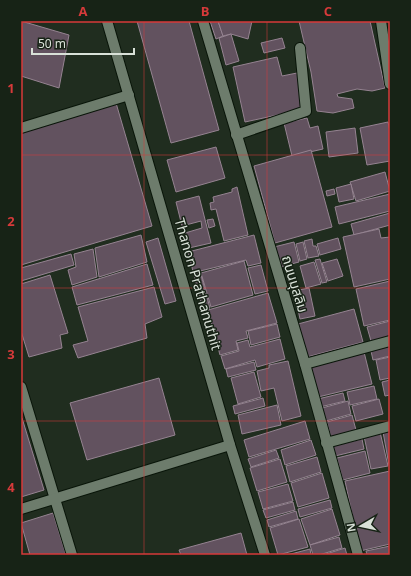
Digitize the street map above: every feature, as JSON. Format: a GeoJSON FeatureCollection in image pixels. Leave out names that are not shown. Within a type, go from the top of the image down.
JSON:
{"type":"FeatureCollection","features":[{"type":"Feature","properties":{"kind":"street","name":"Thanon Prathanuthit"},"geometry":{"type":"LineString","coordinates":[[107,21],[230,445],[264,555]]}},
{"type":"Feature","properties":{"kind":"street","name":"ถนนมุสลิม"},"geometry":{"type":"LineString","coordinates":[[203,21],[304,364],[358,555]]}},
{"type":"Feature","properties":{"kind":"street"},"geometry":{"type":"LineString","coordinates":[[381,21],[390,84]]}},
{"type":"Feature","properties":{"kind":"street"},"geometry":{"type":"LineString","coordinates":[[236,135],[306,111],[300,48]]}},
{"type":"Feature","properties":{"kind":"street"},"geometry":{"type":"LineString","coordinates":[[21,128],[129,95]]}},
{"type":"Feature","properties":{"kind":"street"},"geometry":{"type":"LineString","coordinates":[[304,364],[390,341]]}},
{"type":"Feature","properties":{"kind":"street"},"geometry":{"type":"LineString","coordinates":[[21,388],[24,407],[55,498],[72,555]]}},
{"type":"Feature","properties":{"kind":"street"},"geometry":{"type":"LineString","coordinates":[[326,443],[390,426]]}},
{"type":"Feature","properties":{"kind":"street"},"geometry":{"type":"LineString","coordinates":[[21,509],[230,445]]}},
{"type":"Feature","properties":{"kind":"building"},"geometry":{"type":"Polygon","coordinates":[[[21,21],[69,35],[59,88],[21,76],[21,21]]]}},
{"type":"Feature","properties":{"kind":"building"},"geometry":{"type":"Polygon","coordinates":[[[137,21],[189,21],[219,130],[171,143],[137,21]]]}},
{"type":"Feature","properties":{"kind":"building"},"geometry":{"type":"Polygon","coordinates":[[[210,21],[218,21],[223,36],[216,39],[210,21]]]}},
{"type":"Feature","properties":{"kind":"building"},"geometry":{"type":"Polygon","coordinates":[[[218,21],[252,21],[248,39],[231,34],[223,36],[218,21]]]}},
{"type":"Feature","properties":{"kind":"building"},"geometry":{"type":"Polygon","coordinates":[[[299,21],[370,21],[385,88],[372,91],[357,89],[337,94],[338,97],[352,99],[354,108],[333,113],[317,111],[311,72],[299,21]]]}},
{"type":"Feature","properties":{"kind":"building"},"geometry":{"type":"Polygon","coordinates":[[[231,34],[239,61],[226,65],[219,38],[231,34]]]}},
{"type":"Feature","properties":{"kind":"building"},"geometry":{"type":"Polygon","coordinates":[[[282,38],[285,48],[264,53],[261,43],[282,38]]]}},
{"type":"Feature","properties":{"kind":"building"},"geometry":{"type":"Polygon","coordinates":[[[277,57],[282,76],[297,73],[305,109],[245,122],[233,67],[277,57]]]}},
{"type":"Feature","properties":{"kind":"building"},"geometry":{"type":"Polygon","coordinates":[[[116,103],[152,226],[21,265],[21,131],[116,103]]]}},
{"type":"Feature","properties":{"kind":"building"},"geometry":{"type":"Polygon","coordinates":[[[307,118],[310,128],[318,126],[323,149],[292,156],[284,123],[307,118]]]}},
{"type":"Feature","properties":{"kind":"building"},"geometry":{"type":"Polygon","coordinates":[[[388,122],[390,131],[390,161],[367,165],[360,128],[388,122]]]}},
{"type":"Feature","properties":{"kind":"building"},"geometry":{"type":"Polygon","coordinates":[[[355,128],[358,153],[329,157],[326,132],[355,128]]]}},
{"type":"Feature","properties":{"kind":"building"},"geometry":{"type":"Polygon","coordinates":[[[216,147],[225,178],[176,192],[167,160],[216,147]]]}},
{"type":"Feature","properties":{"kind":"building"},"geometry":{"type":"Polygon","coordinates":[[[311,150],[332,227],[275,243],[254,166],[311,150]]]}},
{"type":"Feature","properties":{"kind":"building"},"geometry":{"type":"Polygon","coordinates":[[[385,172],[390,191],[356,201],[350,182],[385,172]]]}},
{"type":"Feature","properties":{"kind":"building"},"geometry":{"type":"Polygon","coordinates":[[[351,184],[354,199],[339,202],[336,188],[351,184]]]}},
{"type":"Feature","properties":{"kind":"building"},"geometry":{"type":"Polygon","coordinates":[[[237,187],[248,235],[224,241],[216,209],[211,210],[210,203],[214,202],[213,197],[232,192],[232,189],[237,187]]]}},
{"type":"Feature","properties":{"kind":"building"},"geometry":{"type":"Polygon","coordinates":[[[334,189],[335,194],[327,196],[326,191],[334,189]]]}},
{"type":"Feature","properties":{"kind":"building"},"geometry":{"type":"Polygon","coordinates":[[[390,194],[390,211],[339,224],[335,207],[390,194]]]}},
{"type":"Feature","properties":{"kind":"building"},"geometry":{"type":"Polygon","coordinates":[[[199,196],[211,243],[189,248],[185,233],[202,228],[201,221],[182,226],[176,202],[199,196]]]}},
{"type":"Feature","properties":{"kind":"building"},"geometry":{"type":"Polygon","coordinates":[[[390,213],[390,225],[354,235],[351,224],[390,213]]]}},
{"type":"Feature","properties":{"kind":"building"},"geometry":{"type":"Polygon","coordinates":[[[213,219],[215,226],[209,228],[207,220],[213,219]]]}},
{"type":"Feature","properties":{"kind":"building"},"geometry":{"type":"Polygon","coordinates":[[[379,229],[381,238],[390,237],[390,279],[354,287],[343,237],[379,229]]]}},
{"type":"Feature","properties":{"kind":"building"},"geometry":{"type":"Polygon","coordinates":[[[141,235],[147,262],[99,277],[95,248],[141,235]]]}},
{"type":"Feature","properties":{"kind":"building"},"geometry":{"type":"Polygon","coordinates":[[[254,235],[261,263],[248,266],[246,260],[200,271],[210,308],[203,310],[188,252],[254,235]]]}},
{"type":"Feature","properties":{"kind":"building"},"geometry":{"type":"Polygon","coordinates":[[[158,238],[176,301],[165,304],[146,242],[158,238]]]}},
{"type":"Feature","properties":{"kind":"building"},"geometry":{"type":"Polygon","coordinates":[[[338,238],[341,249],[320,255],[317,244],[338,238]]]}},
{"type":"Feature","properties":{"kind":"building"},"geometry":{"type":"Polygon","coordinates":[[[312,239],[313,246],[316,246],[319,256],[308,258],[304,241],[312,239]]]}},
{"type":"Feature","properties":{"kind":"building"},"geometry":{"type":"Polygon","coordinates":[[[294,242],[299,262],[280,267],[274,247],[294,242]]]}},
{"type":"Feature","properties":{"kind":"building"},"geometry":{"type":"Polygon","coordinates":[[[303,242],[307,259],[300,261],[296,244],[303,242]]]}},
{"type":"Feature","properties":{"kind":"building"},"geometry":{"type":"Polygon","coordinates":[[[93,249],[97,277],[72,285],[68,270],[76,267],[74,254],[93,249]]]}},
{"type":"Feature","properties":{"kind":"building"},"geometry":{"type":"Polygon","coordinates":[[[71,254],[74,265],[21,281],[21,268],[71,254]]]}},
{"type":"Feature","properties":{"kind":"building"},"geometry":{"type":"Polygon","coordinates":[[[320,259],[327,282],[322,283],[315,260],[320,259]]]}},
{"type":"Feature","properties":{"kind":"building"},"geometry":{"type":"Polygon","coordinates":[[[337,259],[343,276],[328,281],[322,263],[337,259]]]}},
{"type":"Feature","properties":{"kind":"building"},"geometry":{"type":"Polygon","coordinates":[[[244,261],[253,295],[211,307],[201,273],[244,261]]]}},
{"type":"Feature","properties":{"kind":"building"},"geometry":{"type":"Polygon","coordinates":[[[314,262],[321,284],[306,288],[300,266],[314,262]]]}},
{"type":"Feature","properties":{"kind":"building"},"geometry":{"type":"Polygon","coordinates":[[[147,264],[153,285],[77,305],[72,287],[147,264]]]}},
{"type":"Feature","properties":{"kind":"building"},"geometry":{"type":"Polygon","coordinates":[[[261,265],[268,291],[255,294],[248,268],[261,265]]]}},
{"type":"Feature","properties":{"kind":"building"},"geometry":{"type":"Polygon","coordinates":[[[50,275],[68,333],[60,335],[62,348],[29,357],[21,331],[21,284],[50,275]]]}},
{"type":"Feature","properties":{"kind":"building"},"geometry":{"type":"Polygon","coordinates":[[[390,281],[390,320],[364,326],[356,289],[390,281]]]}},
{"type":"Feature","properties":{"kind":"building"},"geometry":{"type":"Polygon","coordinates":[[[154,287],[162,317],[145,324],[147,338],[78,358],[73,345],[88,341],[78,307],[154,287]]]}},
{"type":"Feature","properties":{"kind":"building"},"geometry":{"type":"Polygon","coordinates":[[[309,288],[315,316],[300,319],[294,291],[309,288]]]}},
{"type":"Feature","properties":{"kind":"building"},"geometry":{"type":"Polygon","coordinates":[[[268,293],[277,323],[246,331],[248,338],[236,341],[238,350],[220,355],[208,310],[268,293]]]}},
{"type":"Feature","properties":{"kind":"building"},"geometry":{"type":"Polygon","coordinates":[[[354,309],[363,342],[307,357],[298,324],[354,309]]]}},
{"type":"Feature","properties":{"kind":"building"},"geometry":{"type":"Polygon","coordinates":[[[390,321],[390,336],[371,341],[367,327],[390,321]]]}},
{"type":"Feature","properties":{"kind":"building"},"geometry":{"type":"Polygon","coordinates":[[[277,324],[280,337],[251,345],[248,331],[277,324]]]}},
{"type":"Feature","properties":{"kind":"building"},"geometry":{"type":"Polygon","coordinates":[[[280,339],[285,359],[257,367],[255,360],[225,369],[221,356],[239,351],[237,343],[248,340],[250,347],[280,339]]]}},
{"type":"Feature","properties":{"kind":"building"},"geometry":{"type":"Polygon","coordinates":[[[390,346],[390,356],[373,360],[371,351],[390,346]]]}},
{"type":"Feature","properties":{"kind":"building"},"geometry":{"type":"Polygon","coordinates":[[[364,352],[372,384],[318,397],[310,365],[364,352]]]}},
{"type":"Feature","properties":{"kind":"building"},"geometry":{"type":"Polygon","coordinates":[[[390,357],[390,378],[380,380],[376,360],[390,357]]]}},
{"type":"Feature","properties":{"kind":"building"},"geometry":{"type":"Polygon","coordinates":[[[288,361],[301,416],[282,421],[274,388],[261,391],[257,371],[269,368],[269,365],[288,361]]]}},
{"type":"Feature","properties":{"kind":"building"},"geometry":{"type":"Polygon","coordinates":[[[254,362],[256,370],[228,377],[226,369],[254,362]]]}},
{"type":"Feature","properties":{"kind":"building"},"geometry":{"type":"Polygon","coordinates":[[[254,372],[261,397],[238,404],[231,378],[254,372]]]}},
{"type":"Feature","properties":{"kind":"building"},"geometry":{"type":"Polygon","coordinates":[[[159,378],[175,435],[87,460],[70,403],[159,378]]]}},
{"type":"Feature","properties":{"kind":"building"},"geometry":{"type":"Polygon","coordinates":[[[390,380],[390,395],[385,396],[382,382],[390,380]]]}},
{"type":"Feature","properties":{"kind":"building"},"geometry":{"type":"Polygon","coordinates":[[[374,386],[377,399],[350,405],[347,392],[374,386]]]}},
{"type":"Feature","properties":{"kind":"building"},"geometry":{"type":"Polygon","coordinates":[[[343,393],[345,401],[320,407],[318,399],[343,393]]]}},
{"type":"Feature","properties":{"kind":"building"},"geometry":{"type":"Polygon","coordinates":[[[263,398],[265,406],[235,414],[233,406],[263,398]]]}},
{"type":"Feature","properties":{"kind":"building"},"geometry":{"type":"Polygon","coordinates":[[[379,399],[383,414],[356,421],[352,406],[379,399]]]}},
{"type":"Feature","properties":{"kind":"building"},"geometry":{"type":"Polygon","coordinates":[[[348,401],[351,414],[326,421],[322,408],[348,401]]]}},
{"type":"Feature","properties":{"kind":"building"},"geometry":{"type":"Polygon","coordinates":[[[277,405],[281,425],[242,434],[238,415],[277,405]]]}},
{"type":"Feature","properties":{"kind":"building"},"geometry":{"type":"Polygon","coordinates":[[[352,415],[356,430],[331,437],[327,422],[352,415]]]}},
{"type":"Feature","properties":{"kind":"building"},"geometry":{"type":"Polygon","coordinates":[[[22,418],[44,490],[21,497],[21,419],[22,418]]]}},
{"type":"Feature","properties":{"kind":"building"},"geometry":{"type":"Polygon","coordinates":[[[305,421],[310,439],[249,457],[244,440],[305,421]]]}},
{"type":"Feature","properties":{"kind":"building"},"geometry":{"type":"Polygon","coordinates":[[[390,431],[390,465],[389,465],[383,432],[390,431]]]}},
{"type":"Feature","properties":{"kind":"building"},"geometry":{"type":"Polygon","coordinates":[[[380,432],[388,466],[371,469],[364,436],[380,432]]]}},
{"type":"Feature","properties":{"kind":"building"},"geometry":{"type":"Polygon","coordinates":[[[362,439],[364,449],[335,456],[332,446],[362,439]]]}},
{"type":"Feature","properties":{"kind":"building"},"geometry":{"type":"Polygon","coordinates":[[[311,440],[316,455],[285,465],[281,450],[311,440]]]}},
{"type":"Feature","properties":{"kind":"building"},"geometry":{"type":"Polygon","coordinates":[[[276,450],[279,458],[251,467],[248,459],[276,450]]]}},
{"type":"Feature","properties":{"kind":"building"},"geometry":{"type":"Polygon","coordinates":[[[365,451],[370,473],[343,480],[337,458],[365,451]]]}},
{"type":"Feature","properties":{"kind":"building"},"geometry":{"type":"Polygon","coordinates":[[[317,457],[321,472],[290,482],[286,466],[317,457]]]}},
{"type":"Feature","properties":{"kind":"building"},"geometry":{"type":"Polygon","coordinates":[[[280,459],[287,482],[257,491],[250,468],[280,459]]]}},
{"type":"Feature","properties":{"kind":"building"},"geometry":{"type":"Polygon","coordinates":[[[390,471],[390,544],[360,551],[345,481],[390,471]]]}},
{"type":"Feature","properties":{"kind":"building"},"geometry":{"type":"Polygon","coordinates":[[[322,473],[329,498],[298,507],[291,483],[322,473]]]}},
{"type":"Feature","properties":{"kind":"building"},"geometry":{"type":"Polygon","coordinates":[[[288,484],[293,501],[263,509],[258,492],[288,484]]]}},
{"type":"Feature","properties":{"kind":"building"},"geometry":{"type":"Polygon","coordinates":[[[330,500],[332,508],[300,517],[298,509],[330,500]]]}},
{"type":"Feature","properties":{"kind":"building"},"geometry":{"type":"Polygon","coordinates":[[[293,502],[295,510],[266,518],[263,510],[293,502]]]}},
{"type":"Feature","properties":{"kind":"building"},"geometry":{"type":"Polygon","coordinates":[[[332,509],[340,535],[310,545],[301,519],[332,509]]]}},
{"type":"Feature","properties":{"kind":"building"},"geometry":{"type":"Polygon","coordinates":[[[296,511],[298,519],[269,527],[267,520],[296,511]]]}},
{"type":"Feature","properties":{"kind":"building"},"geometry":{"type":"Polygon","coordinates":[[[53,513],[66,555],[30,555],[21,523],[53,513]]]}},
{"type":"Feature","properties":{"kind":"building"},"geometry":{"type":"Polygon","coordinates":[[[299,519],[308,547],[278,555],[270,528],[299,519]]]}},
{"type":"Feature","properties":{"kind":"building"},"geometry":{"type":"Polygon","coordinates":[[[241,533],[247,555],[181,555],[179,550],[241,533]]]}},
{"type":"Feature","properties":{"kind":"building"},"geometry":{"type":"Polygon","coordinates":[[[339,537],[342,548],[319,555],[313,555],[310,545],[339,537]]]}},
{"type":"Feature","properties":{"kind":"building"},"geometry":{"type":"Polygon","coordinates":[[[390,546],[390,555],[367,555],[366,551],[390,546]]]}},
{"type":"Feature","properties":{"kind":"building"},"geometry":{"type":"Polygon","coordinates":[[[345,548],[347,555],[323,555],[345,548]]]}},
{"type":"Feature","properties":{"kind":"building"},"geometry":{"type":"Polygon","coordinates":[[[310,549],[311,555],[287,555],[310,549]]]}}]}
